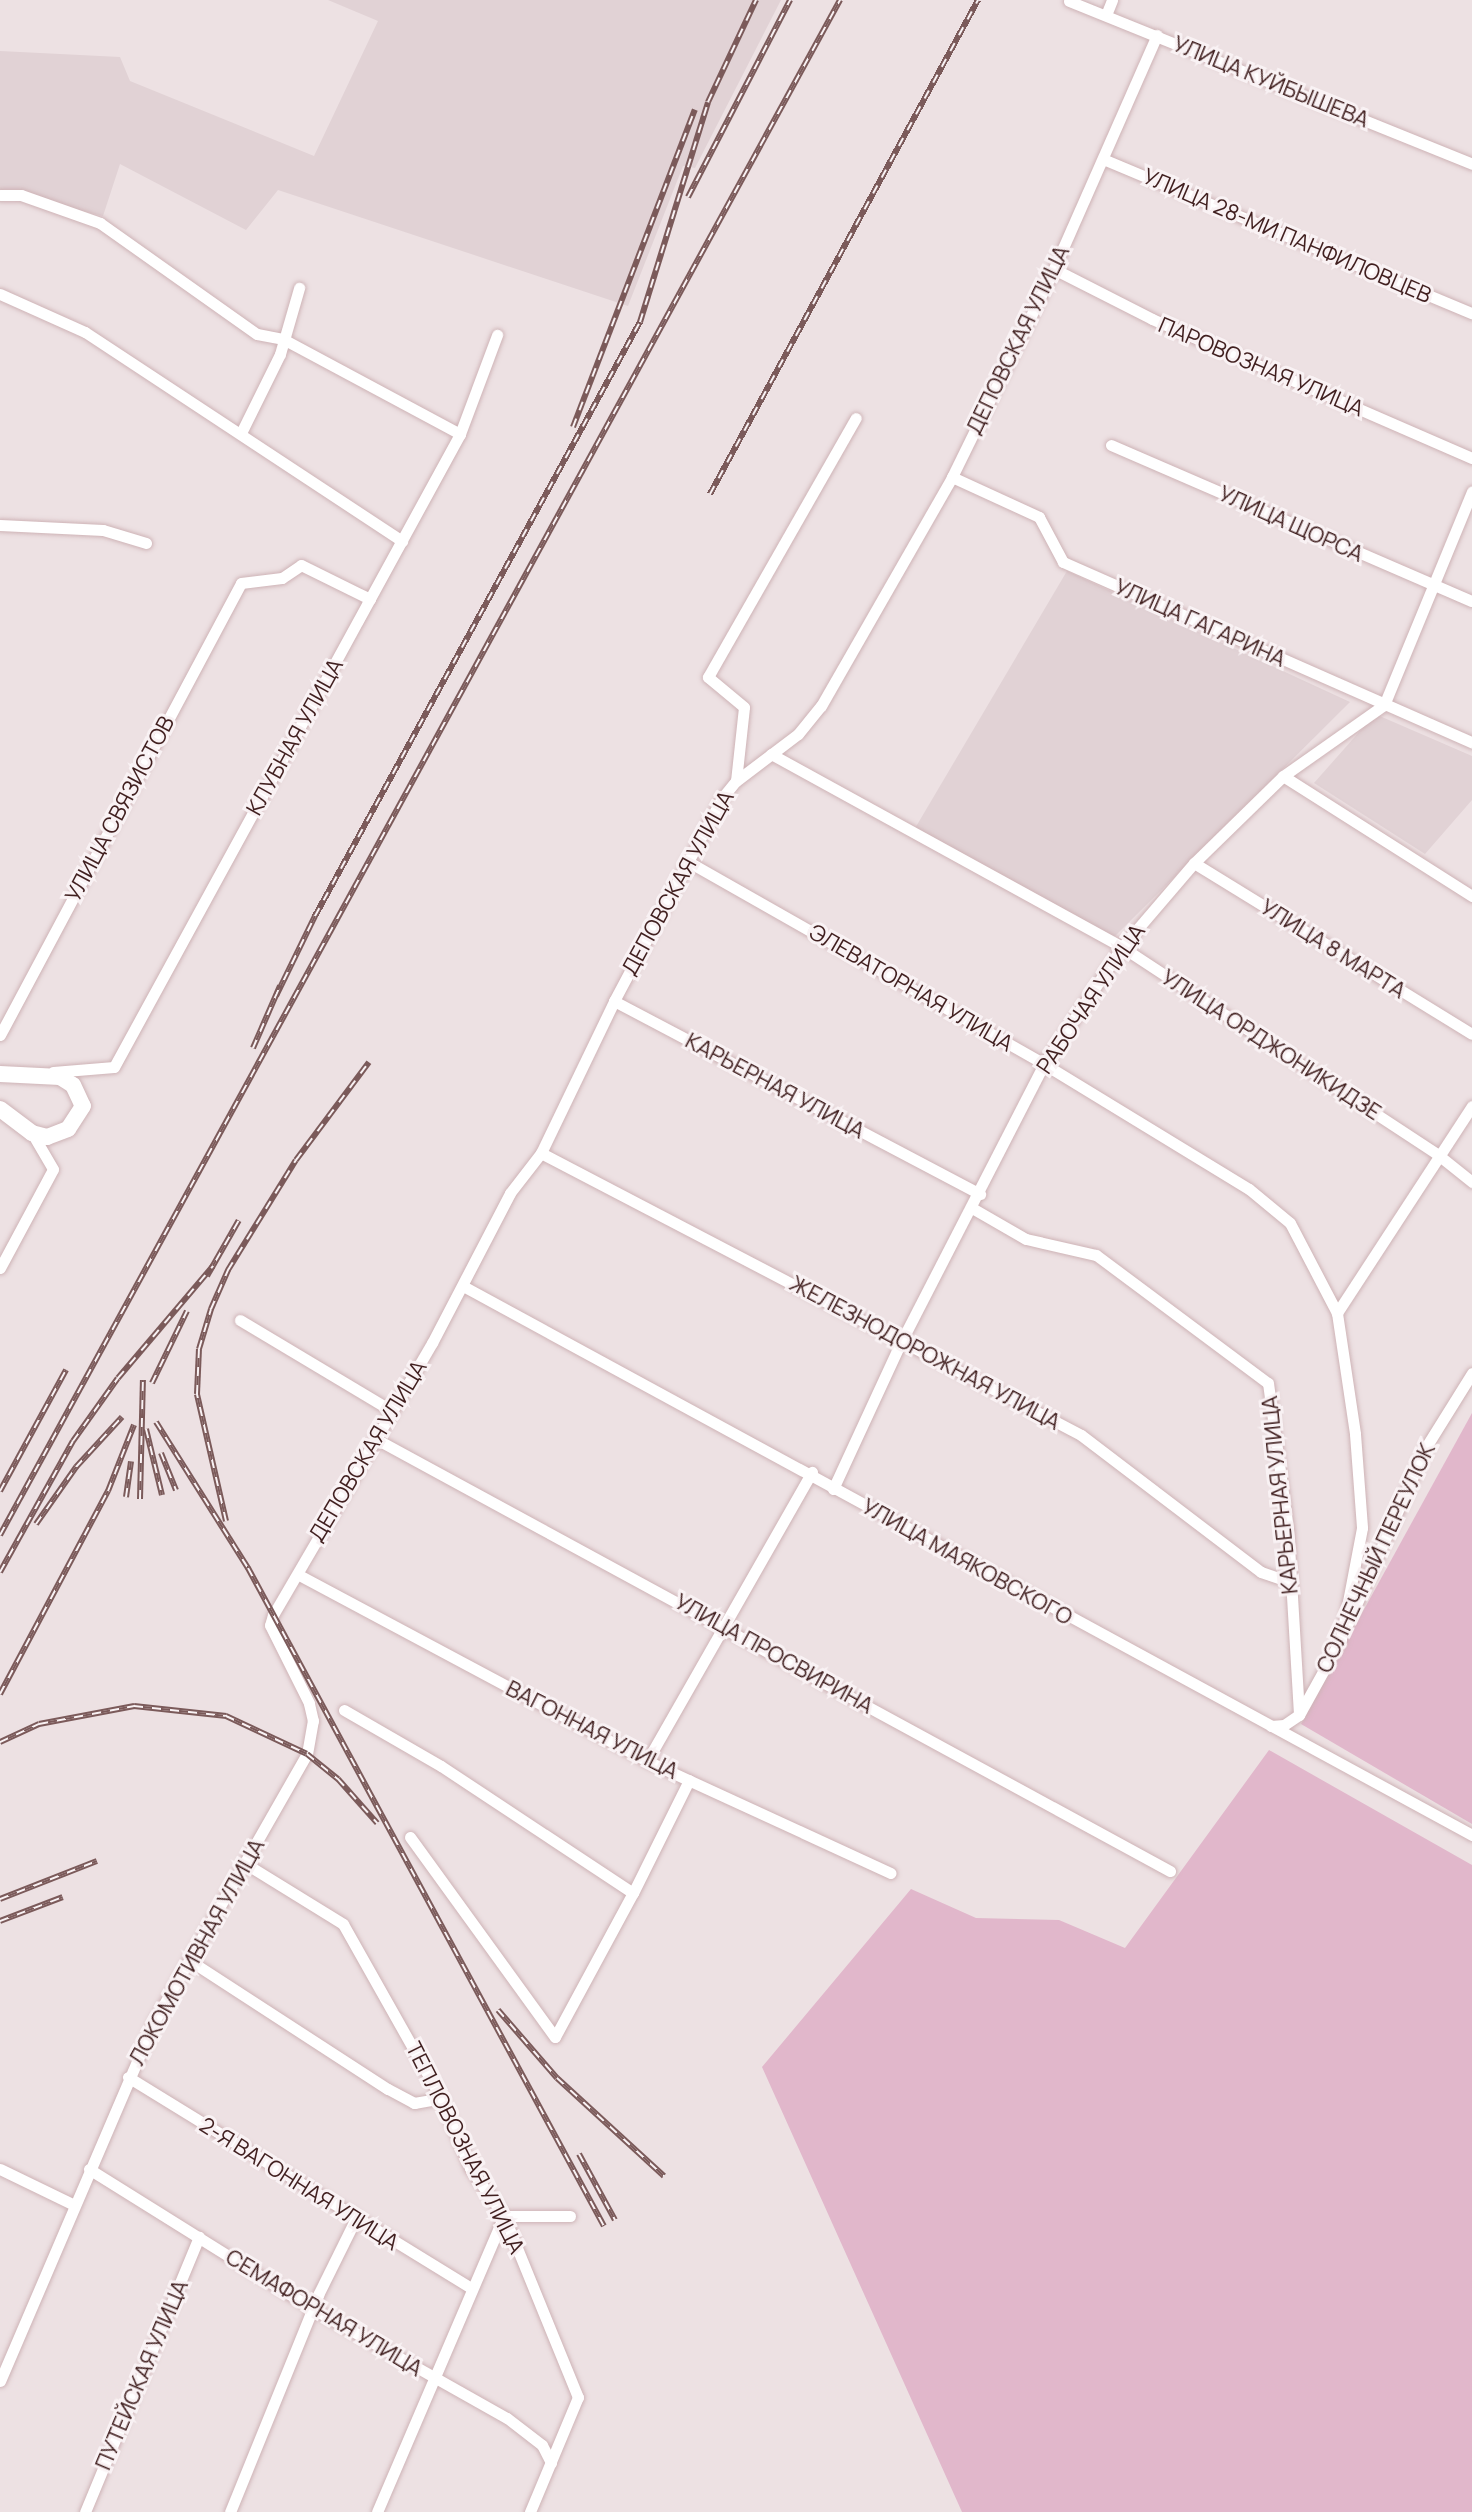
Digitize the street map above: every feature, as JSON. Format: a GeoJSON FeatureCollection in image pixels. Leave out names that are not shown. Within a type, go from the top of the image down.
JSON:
{"type":"FeatureCollection","features":[{"type":"Feature","properties":{"kind":"street"},"geometry":{"type":"LineString","coordinates":[[1106,15],[1112,0]]}},
{"type":"Feature","properties":{"kind":"street","name":"УЛИЦА КУЙБЫШЕВА"},"geometry":{"type":"LineString","coordinates":[[1069,1],[1472,164]]}},
{"type":"Feature","properties":{"kind":"street","name":"ДЕПОВСКАЯ УЛИЦА"},"geometry":{"type":"LineString","coordinates":[[299,1575],[463,1286],[510,1193],[541,1153],[614,1001],[687,861],[736,781],[798,734],[821,706],[952,477],[1054,269],[1157,35]]}},
{"type":"Feature","properties":{"kind":"street","name":"УЛИЦА 28-МИ ПАНФИЛОВЦЕВ"},"geometry":{"type":"LineString","coordinates":[[1103,159],[1472,313]]}},
{"type":"Feature","properties":{"kind":"street"},"geometry":{"type":"LineString","coordinates":[[0,195],[21,195],[100,223],[227,317],[257,334],[283,339],[460,434]]}},
{"type":"Feature","properties":{"kind":"street","name":"ПАРОВОЗНАЯ УЛИЦА"},"geometry":{"type":"LineString","coordinates":[[1054,269],[1152,319],[1472,458]]}},
{"type":"Feature","properties":{"kind":"street"},"geometry":{"type":"LineString","coordinates":[[241,433],[283,339],[299,288]]}},
{"type":"Feature","properties":{"kind":"street"},"geometry":{"type":"LineString","coordinates":[[0,294],[85,332],[402,541]]}},
{"type":"Feature","properties":{"kind":"street","name":"КЛУБНАЯ УЛИЦА"},"geometry":{"type":"LineString","coordinates":[[40,1073],[114,1067],[460,434],[497,335]]}},
{"type":"Feature","properties":{"kind":"street"},"geometry":{"type":"LineString","coordinates":[[736,781],[744,707],[708,677],[856,418]]}},
{"type":"Feature","properties":{"kind":"street","name":"УЛИЦА ЩОРСА"},"geometry":{"type":"LineString","coordinates":[[1111,445],[1472,601]]}},
{"type":"Feature","properties":{"kind":"street","name":"УЛИЦА ГАГАРИНА"},"geometry":{"type":"LineString","coordinates":[[952,477],[1039,517],[1063,562],[1472,742]]}},
{"type":"Feature","properties":{"kind":"street"},"geometry":{"type":"LineString","coordinates":[[1384,705],[1472,491]]}},
{"type":"Feature","properties":{"kind":"street"},"geometry":{"type":"LineString","coordinates":[[0,525],[103,530],[146,543]]}},
{"type":"Feature","properties":{"kind":"street","name":"УЛИЦА СВЯЗИСТОВ"},"geometry":{"type":"LineString","coordinates":[[0,1035],[241,583],[282,578],[301,565],[370,599]]}},
{"type":"Feature","properties":{"kind":"street","name":"РАБОЧАЯ УЛИЦА"},"geometry":{"type":"LineString","coordinates":[[833,1489],[902,1340],[980,1194],[1044,1064],[1122,947],[1194,863],[1283,776],[1384,705]]}},
{"type":"Feature","properties":{"kind":"street","name":"УЛИЦА ОРДЖОНИКИДЗЕ"},"geometry":{"type":"LineString","coordinates":[[771,754],[1122,947],[1437,1154],[1472,1182]]}},
{"type":"Feature","properties":{"kind":"street"},"geometry":{"type":"LineString","coordinates":[[1283,776],[1472,896]]}},
{"type":"Feature","properties":{"kind":"street","name":"ЭЛЕВАТОРНАЯ УЛИЦА"},"geometry":{"type":"LineString","coordinates":[[687,861],[1044,1064],[1249,1189],[1290,1223],[1337,1313],[1355,1434],[1362,1528],[1340,1643]]}},
{"type":"Feature","properties":{"kind":"street","name":"УЛИЦА 8 МАРТА"},"geometry":{"type":"LineString","coordinates":[[1194,863],[1472,1034]]}},
{"type":"Feature","properties":{"kind":"street","name":"КАРЬЕРНАЯ УЛИЦА"},"geometry":{"type":"LineString","coordinates":[[614,1001],[980,1194]]}},
{"type":"Feature","properties":{"kind":"street"},"geometry":{"type":"LineString","coordinates":[[0,1074],[40,1073],[73,1085],[83,1106],[64,1132],[32,1133]]}},
{"type":"Feature","properties":{"kind":"street"},"geometry":{"type":"LineString","coordinates":[[1337,1313],[1437,1154],[1472,1106]]}},
{"type":"Feature","properties":{"kind":"street"},"geometry":{"type":"LineString","coordinates":[[0,1109],[32,1133],[53,1169],[0,1268]]}},
{"type":"Feature","properties":{"kind":"street","name":"ЖЕЛЕЗНОДОРОЖНАЯ УЛИЦА"},"geometry":{"type":"LineString","coordinates":[[541,1153],[1081,1435],[1261,1572],[1290,1582]]}},
{"type":"Feature","properties":{"kind":"street","name":"КАРЬЕРНАЯ УЛИЦА"},"geometry":{"type":"LineString","coordinates":[[972,1208],[1026,1239],[1096,1255],[1268,1383],[1290,1582],[1299,1715]]}},
{"type":"Feature","properties":{"kind":"street","name":"УЛИЦА МАЯКОВСКОГО"},"geometry":{"type":"LineString","coordinates":[[463,1286],[812,1472],[833,1489],[1472,1835]]}},
{"type":"Feature","properties":{"kind":"street"},"geometry":{"type":"LineString","coordinates":[[240,1320],[392,1411]]}},
{"type":"Feature","properties":{"kind":"street","name":"СОЛНЕЧНЫЙ ПЕРЕУЛОК"},"geometry":{"type":"LineString","coordinates":[[1299,1715],[1340,1643],[1426,1447],[1472,1373]]}},
{"type":"Feature","properties":{"kind":"street","name":"УЛИЦА ПРОСВИРИНА"},"geometry":{"type":"LineString","coordinates":[[376,1439],[722,1624],[1170,1871]]}},
{"type":"Feature","properties":{"kind":"street"},"geometry":{"type":"LineString","coordinates":[[647,1761],[722,1624],[812,1472]]}},
{"type":"Feature","properties":{"kind":"street","name":"ВАГОННАЯ УЛИЦА"},"geometry":{"type":"LineString","coordinates":[[299,1575],[647,1761],[890,1873]]}},
{"type":"Feature","properties":{"kind":"street","name":"ЛОКОМОТИВНАЯ УЛИЦА"},"geometry":{"type":"LineString","coordinates":[[0,2381],[128,2077],[313,1736],[309,1703],[270,1625],[299,1575]]}},
{"type":"Feature","properties":{"kind":"street"},"geometry":{"type":"LineString","coordinates":[[344,1710],[441,1766],[633,1893]]}},
{"type":"Feature","properties":{"kind":"street"},"geometry":{"type":"LineString","coordinates":[[1268,1726],[1284,1725],[1299,1715]]}},
{"type":"Feature","properties":{"kind":"street"},"geometry":{"type":"LineString","coordinates":[[410,1837],[555,2037],[633,1893],[689,1780]]}},
{"type":"Feature","properties":{"kind":"street","name":"ТЕПЛОВОЗНАЯ УЛИЦА"},"geometry":{"type":"LineString","coordinates":[[246,1864],[343,1924],[441,2098],[470,2168],[504,2216],[578,2397],[551,2463]]}},
{"type":"Feature","properties":{"kind":"street"},"geometry":{"type":"LineString","coordinates":[[189,1960],[388,2089],[414,2103],[441,2098]]}},
{"type":"Feature","properties":{"kind":"street","name":"2-Я ВАГОННАЯ УЛИЦА"},"geometry":{"type":"LineString","coordinates":[[128,2077],[355,2220],[472,2289]]}},
{"type":"Feature","properties":{"kind":"street"},"geometry":{"type":"LineString","coordinates":[[0,2169],[74,2205]]}},
{"type":"Feature","properties":{"kind":"street","name":"СЕМАФОРНАЯ УЛИЦА"},"geometry":{"type":"LineString","coordinates":[[89,2169],[315,2310],[507,2418],[542,2445],[551,2463]]}},
{"type":"Feature","properties":{"kind":"street"},"geometry":{"type":"LineString","coordinates":[[377,2512],[504,2216],[570,2216]]}},
{"type":"Feature","properties":{"kind":"street"},"geometry":{"type":"LineString","coordinates":[[230,2512],[355,2220]]}},
{"type":"Feature","properties":{"kind":"street","name":"ПУТЕЙСКАЯ УЛИЦА"},"geometry":{"type":"LineString","coordinates":[[85,2512],[199,2237]]}},
{"type":"Feature","properties":{"kind":"street"},"geometry":{"type":"LineString","coordinates":[[530,2512],[551,2463]]}},
{"type":"Feature","properties":{"kind":"shaded area"},"geometry":{"type":"Polygon","coordinates":[[[328,0],[781,0],[695,168],[683,166],[628,306],[278,190],[246,230],[120,164],[103,216],[0,191],[0,51],[120,57],[130,81],[314,156],[378,21],[328,0]]]}},
{"type":"Feature","properties":{"kind":"shaded area"},"geometry":{"type":"Polygon","coordinates":[[[1067,571],[1350,702],[1109,942],[914,830],[1067,571]]]}},
{"type":"Feature","properties":{"kind":"shaded area"},"geometry":{"type":"Polygon","coordinates":[[[1375,714],[1472,756],[1472,800],[1425,854],[1314,783],[1375,714]]]}},
{"type":"Feature","properties":{"kind":"shaded area"},"geometry":{"type":"Polygon","coordinates":[[[1472,1413],[1472,1824],[1301,1724],[1472,1413]]]}},
{"type":"Feature","properties":{"kind":"shaded area"},"geometry":{"type":"Polygon","coordinates":[[[1269,1750],[1472,1865],[1472,2512],[962,2512],[762,2067],[911,1889],[976,1918],[1059,1920],[1125,1948],[1269,1750]]]}},
{"type":"Feature","properties":{"kind":"railway"},"geometry":{"type":"LineString","coordinates":[[276,996],[315,916],[640,322],[708,102],[756,0]]}},
{"type":"Feature","properties":{"kind":"railway"},"geometry":{"type":"LineString","coordinates":[[688,197],[790,0]]}},
{"type":"Feature","properties":{"kind":"railway"},"geometry":{"type":"LineString","coordinates":[[0,1535],[840,0]]}},
{"type":"Feature","properties":{"kind":"railway"},"geometry":{"type":"LineString","coordinates":[[710,494],[978,0]]}},
{"type":"Feature","properties":{"kind":"railway"},"geometry":{"type":"LineString","coordinates":[[573,427],[695,110]]}},
{"type":"Feature","properties":{"kind":"railway"},"geometry":{"type":"LineString","coordinates":[[253,1048],[280,986]]}},
{"type":"Feature","properties":{"kind":"railway"},"geometry":{"type":"LineString","coordinates":[[226,1521],[197,1394],[199,1349],[211,1309],[228,1270],[296,1160],[369,1062]]}},
{"type":"Feature","properties":{"kind":"railway"},"geometry":{"type":"LineString","coordinates":[[207,1276],[239,1220]]}},
{"type":"Feature","properties":{"kind":"railway"},"geometry":{"type":"LineString","coordinates":[[0,1572],[73,1441],[118,1378],[213,1266]]}},
{"type":"Feature","properties":{"kind":"railway"},"geometry":{"type":"LineString","coordinates":[[152,1383],[187,1311]]}},
{"type":"Feature","properties":{"kind":"railway"},"geometry":{"type":"LineString","coordinates":[[0,1491],[66,1370]]}},
{"type":"Feature","properties":{"kind":"railway"},"geometry":{"type":"LineString","coordinates":[[140,1499],[143,1380]]}},
{"type":"Feature","properties":{"kind":"railway"},"geometry":{"type":"LineString","coordinates":[[36,1524],[76,1467],[122,1417]]}},
{"type":"Feature","properties":{"kind":"railway"},"geometry":{"type":"LineString","coordinates":[[156,1422],[248,1568],[604,2226]]}},
{"type":"Feature","properties":{"kind":"railway"},"geometry":{"type":"LineString","coordinates":[[0,1694],[108,1491],[134,1425]]}},
{"type":"Feature","properties":{"kind":"railway"},"geometry":{"type":"LineString","coordinates":[[146,1429],[162,1495]]}},
{"type":"Feature","properties":{"kind":"railway"},"geometry":{"type":"LineString","coordinates":[[161,1453],[176,1490]]}},
{"type":"Feature","properties":{"kind":"railway"},"geometry":{"type":"LineString","coordinates":[[126,1497],[131,1461]]}},
{"type":"Feature","properties":{"kind":"railway"},"geometry":{"type":"LineString","coordinates":[[0,1742],[39,1724],[134,1706],[226,1716],[307,1754],[338,1779],[377,1823]]}},
{"type":"Feature","properties":{"kind":"railway"},"geometry":{"type":"LineString","coordinates":[[0,1899],[97,1861]]}},
{"type":"Feature","properties":{"kind":"railway"},"geometry":{"type":"LineString","coordinates":[[0,1921],[63,1897]]}},
{"type":"Feature","properties":{"kind":"railway"},"geometry":{"type":"LineString","coordinates":[[498,2010],[557,2078],[664,2176]]}},
{"type":"Feature","properties":{"kind":"railway"},"geometry":{"type":"LineString","coordinates":[[579,2154],[615,2220]]}}]}
